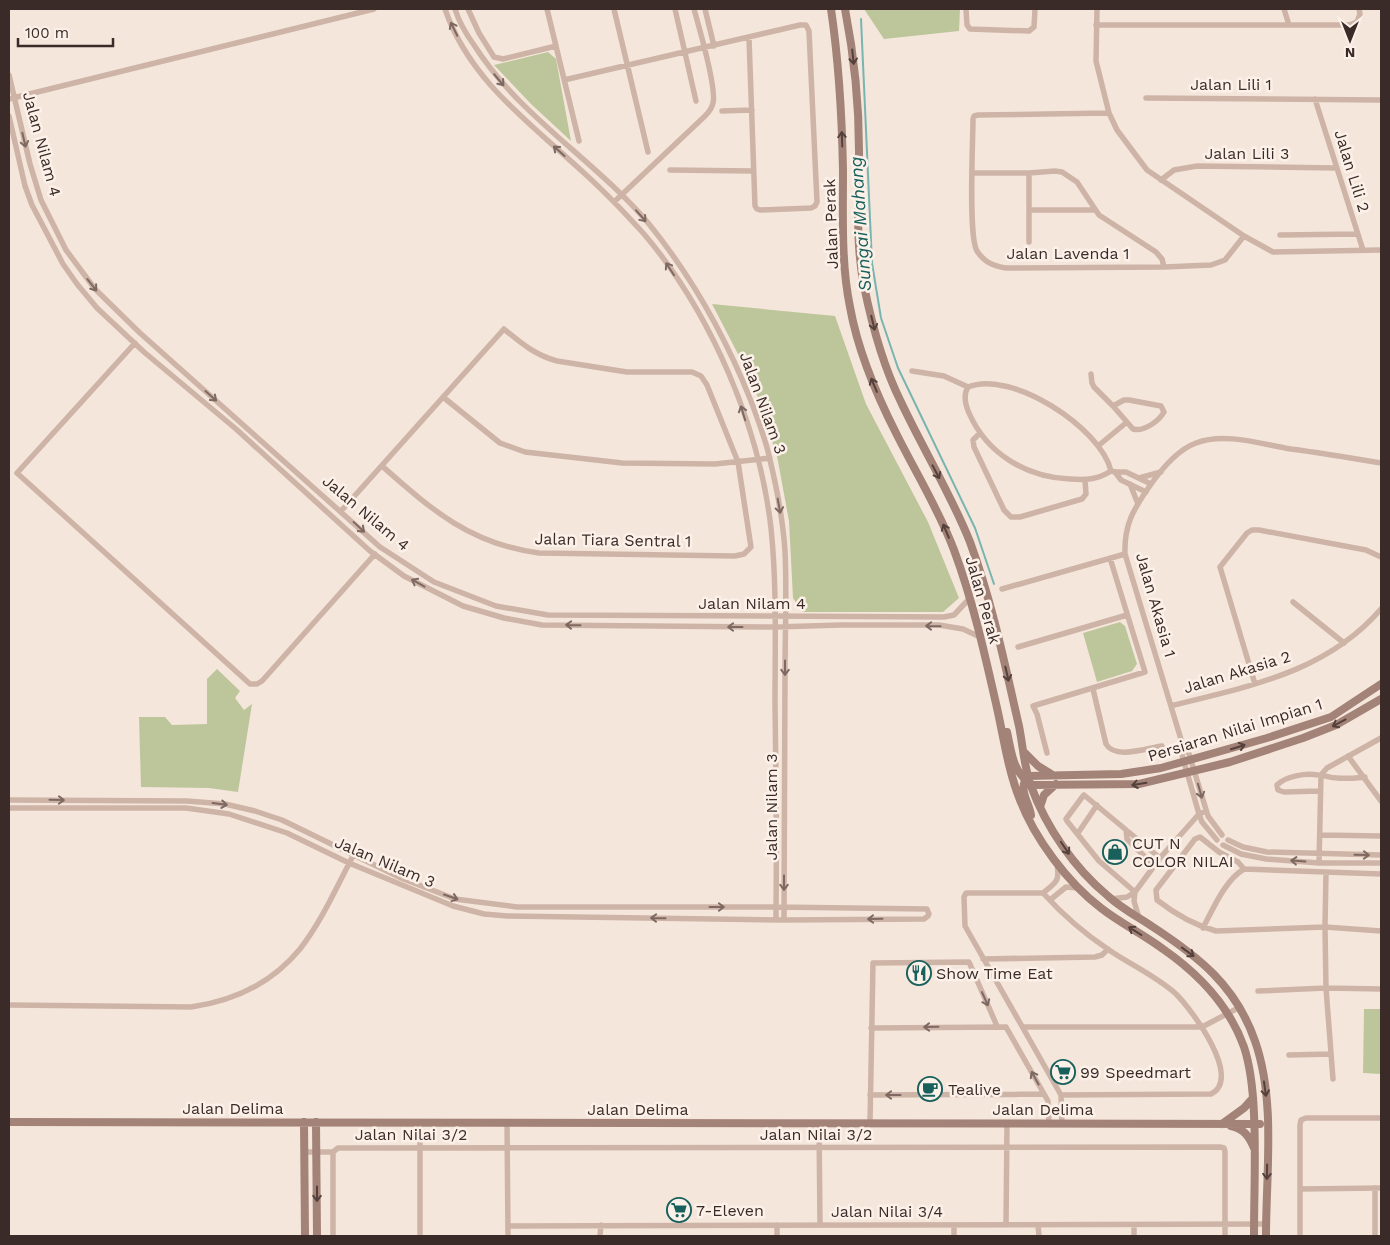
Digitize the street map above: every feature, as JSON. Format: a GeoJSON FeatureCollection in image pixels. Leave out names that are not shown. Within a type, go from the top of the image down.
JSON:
{"type":"FeatureCollection","features":[{"type":"Feature","properties":{"kind":"main road","name":"Jalan Perak"},"geometry":{"type":"LineString","coordinates":[[831,9],[837,45],[841,92],[844,260],[854,325],[870,377],[893,428],[938,512],[954,549],[980,637],[1011,774],[1021,803],[1032,823],[1056,862],[1078,888],[1102,910],[1162,947],[1188,967],[1214,993],[1237,1029],[1245,1049],[1251,1076],[1253,1098],[1255,1152],[1254,1236]]}},
{"type":"Feature","properties":{"kind":"main road","name":"Jalan Perak"},"geometry":{"type":"LineString","coordinates":[[845,9],[851,39],[856,87],[859,147],[860,259],[864,287],[887,371],[908,417],[954,505],[970,543],[983,581],[1000,645],[1024,752],[1028,780],[1048,822],[1082,872],[1111,899],[1202,962],[1224,984],[1240,1007],[1248,1023],[1256,1044],[1263,1073],[1266,1098],[1266,1236]]}},
{"type":"Feature","properties":{"kind":"main road","name":"Persiaran Nilai Impian 1"},"geometry":{"type":"LineString","coordinates":[[1028,780],[1053,775],[1138,773],[1187,761],[1331,717],[1381,684]]}},
{"type":"Feature","properties":{"kind":"main road","name":"Persiaran Nilai Impian 1"},"geometry":{"type":"LineString","coordinates":[[1028,780],[1056,784],[1132,785],[1190,772],[1230,762],[1303,738],[1336,725],[1381,698]]}},
{"type":"Feature","properties":{"kind":"main road"},"geometry":{"type":"LineString","coordinates":[[998,712],[1006,729],[1015,765],[1020,776],[1028,780],[1022,789],[1030,807],[1032,823]]}},
{"type":"Feature","properties":{"kind":"main road"},"geometry":{"type":"LineString","coordinates":[[1024,752],[1038,766],[1053,775]]}},
{"type":"Feature","properties":{"kind":"main road"},"geometry":{"type":"LineString","coordinates":[[1040,807],[1044,795],[1056,784]]}},
{"type":"Feature","properties":{"kind":"main road"},"geometry":{"type":"LineString","coordinates":[[1222,1124],[1244,1108],[1253,1098]]}},
{"type":"Feature","properties":{"kind":"main road","name":"Jalan Delima"},"geometry":{"type":"LineString","coordinates":[[9,1122],[1267,1124]]}},
{"type":"Feature","properties":{"kind":"main road"},"geometry":{"type":"LineString","coordinates":[[304,1122],[304,1236]]}},
{"type":"Feature","properties":{"kind":"main road"},"geometry":{"type":"LineString","coordinates":[[316,1122],[317,1236]]}},
{"type":"Feature","properties":{"kind":"main road"},"geometry":{"type":"LineString","coordinates":[[1222,1124],[1245,1132],[1255,1152]]}},
{"type":"Feature","properties":{"kind":"street"},"geometry":{"type":"LineString","coordinates":[[11,98],[374,9]]}},
{"type":"Feature","properties":{"kind":"street","name":"Jalan Nilam 3"},"geometry":{"type":"LineString","coordinates":[[9,800],[187,801],[225,804],[255,810],[282,820],[401,878],[455,899],[494,905],[517,907],[776,907],[775,617],[770,527],[758,460],[740,404],[724,363],[696,309],[656,250],[631,219],[614,202],[494,90],[459,41],[445,9]]}},
{"type":"Feature","properties":{"kind":"street","name":"Jalan Nilam 3"},"geometry":{"type":"LineString","coordinates":[[9,808],[186,808],[229,814],[288,833],[349,863],[453,906],[484,914],[507,916],[784,920],[785,548],[770,458],[761,429],[727,346],[680,266],[649,225],[622,195],[526,108],[502,83],[484,61],[458,18],[455,9]]}},
{"type":"Feature","properties":{"kind":"street"},"geometry":{"type":"LineString","coordinates":[[468,9],[478,33],[494,57],[503,59],[556,46]]}},
{"type":"Feature","properties":{"kind":"street"},"geometry":{"type":"LineString","coordinates":[[547,9],[578,140]]}},
{"type":"Feature","properties":{"kind":"street"},"geometry":{"type":"LineString","coordinates":[[614,9],[648,152]]}},
{"type":"Feature","properties":{"kind":"street"},"geometry":{"type":"LineString","coordinates":[[674,9],[696,101]]}},
{"type":"Feature","properties":{"kind":"street"},"geometry":{"type":"LineString","coordinates":[[614,202],[705,116],[713,103],[713,89],[694,9]]}},
{"type":"Feature","properties":{"kind":"street"},"geometry":{"type":"LineString","coordinates":[[704,9],[714,46]]}},
{"type":"Feature","properties":{"kind":"street"},"geometry":{"type":"LineString","coordinates":[[966,9],[967,26],[970,30],[1032,30],[1035,9]]}},
{"type":"Feature","properties":{"kind":"street"},"geometry":{"type":"LineString","coordinates":[[1097,9],[1095,50],[1097,70],[1109,114],[1117,130],[1142,165],[1244,236],[1275,252],[1381,250]]}},
{"type":"Feature","properties":{"kind":"street"},"geometry":{"type":"LineString","coordinates":[[1284,9],[1289,25]]}},
{"type":"Feature","properties":{"kind":"street"},"geometry":{"type":"LineString","coordinates":[[1096,25],[1349,25],[1357,22],[1360,14],[1359,9]]}},
{"type":"Feature","properties":{"kind":"street"},"geometry":{"type":"LineString","coordinates":[[564,80],[628,66],[703,48],[806,25],[809,31],[818,202],[811,208],[757,208],[755,206],[748,38]]}},
{"type":"Feature","properties":{"kind":"street","name":"Jalan Nilam 4"},"geometry":{"type":"LineString","coordinates":[[9,75],[11,98],[41,200],[66,250],[95,289],[140,333],[380,547],[434,582],[496,606],[548,615],[944,617],[954,615],[970,599]]}},
{"type":"Feature","properties":{"kind":"street","name":"Jalan Lili 1"},"geometry":{"type":"LineString","coordinates":[[1146,98],[1381,100]]}},
{"type":"Feature","properties":{"kind":"street","name":"Jalan Lili 2"},"geometry":{"type":"LineString","coordinates":[[1316,99],[1363,250]]}},
{"type":"Feature","properties":{"kind":"street"},"geometry":{"type":"LineString","coordinates":[[722,111],[752,110]]}},
{"type":"Feature","properties":{"kind":"street","name":"Jalan Lavenda 1"},"geometry":{"type":"LineString","coordinates":[[1109,114],[976,115],[973,119],[973,242],[980,256],[990,264],[1006,268],[1206,265],[1219,263],[1229,256],[1244,236]]}},
{"type":"Feature","properties":{"kind":"street","name":"Jalan Nilam 4"},"geometry":{"type":"LineString","coordinates":[[9,116],[25,186],[32,204],[47,236],[77,284],[97,308],[375,554],[404,576],[431,591],[463,606],[504,618],[542,624],[775,627],[939,625],[962,629],[980,637]]}},
{"type":"Feature","properties":{"kind":"street","name":"Jalan Lili 3"},"geometry":{"type":"LineString","coordinates":[[1161,180],[1174,170],[1196,166],[1337,168]]}},
{"type":"Feature","properties":{"kind":"street"},"geometry":{"type":"LineString","coordinates":[[670,170],[753,171]]}},
{"type":"Feature","properties":{"kind":"street"},"geometry":{"type":"LineString","coordinates":[[972,173],[1029,174],[1062,172],[1077,182],[1095,210],[1107,221],[1156,252],[1162,259],[1164,267]]}},
{"type":"Feature","properties":{"kind":"street"},"geometry":{"type":"LineString","coordinates":[[1029,174],[1029,242]]}},
{"type":"Feature","properties":{"kind":"street"},"geometry":{"type":"LineString","coordinates":[[1029,210],[1095,210]]}},
{"type":"Feature","properties":{"kind":"street"},"geometry":{"type":"LineString","coordinates":[[1280,235],[1357,234]]}},
{"type":"Feature","properties":{"kind":"street","name":"Jalan Tiara Sentral 1"},"geometry":{"type":"LineString","coordinates":[[382,466],[456,526],[484,540],[508,548],[539,553],[735,556],[747,553],[752,543],[738,462],[707,385],[701,376],[692,372],[627,372],[557,361],[546,358],[527,348],[504,329],[443,397]]}},
{"type":"Feature","properties":{"kind":"street"},"geometry":{"type":"LineString","coordinates":[[135,343],[17,473],[250,684],[257,684],[262,681],[375,554]]}},
{"type":"Feature","properties":{"kind":"street"},"geometry":{"type":"LineString","coordinates":[[912,371],[944,376],[968,387],[978,384],[1001,386],[1041,399],[1060,410],[1083,430],[1098,446],[1120,479],[1146,492]]}},
{"type":"Feature","properties":{"kind":"street"},"geometry":{"type":"LineString","coordinates":[[1091,374],[1094,387],[1133,429],[1141,430],[1162,416],[1164,410],[1159,406],[1126,400],[1113,406]]}},
{"type":"Feature","properties":{"kind":"street"},"geometry":{"type":"LineString","coordinates":[[968,387],[965,401],[980,433],[994,450],[1030,471],[1049,477],[1085,480],[1099,478],[1113,471],[1124,472],[1152,484]]}},
{"type":"Feature","properties":{"kind":"street"},"geometry":{"type":"LineString","coordinates":[[341,511],[443,397],[500,443],[524,452],[622,463],[714,464],[770,458]]}},
{"type":"Feature","properties":{"kind":"street"},"geometry":{"type":"LineString","coordinates":[[1098,446],[1127,422]]}},
{"type":"Feature","properties":{"kind":"street"},"geometry":{"type":"LineString","coordinates":[[980,433],[973,440],[974,447],[1004,510],[1011,517],[1020,517],[1082,499],[1086,494],[1085,480]]}},
{"type":"Feature","properties":{"kind":"street","name":"Jalan Akasia 1"},"geometry":{"type":"LineString","coordinates":[[1190,772],[1187,761],[1189,754],[1183,746],[1125,554],[1128,522],[1138,504],[1162,472],[1186,448],[1198,442],[1238,440],[1381,463]]}},
{"type":"Feature","properties":{"kind":"street"},"geometry":{"type":"LineString","coordinates":[[1139,478],[1162,472]]}},
{"type":"Feature","properties":{"kind":"street"},"geometry":{"type":"LineString","coordinates":[[1130,484],[1138,504]]}},
{"type":"Feature","properties":{"kind":"street"},"geometry":{"type":"LineString","coordinates":[[1255,684],[1220,567],[1245,535],[1259,530],[1366,550],[1381,557]]}},
{"type":"Feature","properties":{"kind":"street"},"geometry":{"type":"LineString","coordinates":[[1002,589],[1125,554]]}},
{"type":"Feature","properties":{"kind":"street"},"geometry":{"type":"LineString","coordinates":[[1047,753],[1037,714],[1033,706],[1145,672],[1110,558]]}},
{"type":"Feature","properties":{"kind":"street"},"geometry":{"type":"LineString","coordinates":[[1293,602],[1344,643]]}},
{"type":"Feature","properties":{"kind":"street","name":"Jalan Akasia 2"},"geometry":{"type":"LineString","coordinates":[[1171,706],[1255,684],[1287,674],[1311,663],[1344,643],[1381,609]]}},
{"type":"Feature","properties":{"kind":"street"},"geometry":{"type":"LineString","coordinates":[[1018,647],[1127,615]]}},
{"type":"Feature","properties":{"kind":"street"},"geometry":{"type":"LineString","coordinates":[[1093,688],[1106,744],[1109,749],[1120,753],[1162,746]]}},
{"type":"Feature","properties":{"kind":"street"},"geometry":{"type":"LineString","coordinates":[[1319,862],[1320,775],[1327,768],[1381,738]]}},
{"type":"Feature","properties":{"kind":"street"},"geometry":{"type":"LineString","coordinates":[[1348,756],[1381,801]]}},
{"type":"Feature","properties":{"kind":"street"},"geometry":{"type":"LineString","coordinates":[[1190,772],[1206,811],[1222,835]]}},
{"type":"Feature","properties":{"kind":"street"},"geometry":{"type":"LineString","coordinates":[[1190,772],[1198,814],[1217,840]]}},
{"type":"Feature","properties":{"kind":"street"},"geometry":{"type":"LineString","coordinates":[[1319,791],[1284,792],[1277,788],[1281,782],[1298,776],[1365,777]]}},
{"type":"Feature","properties":{"kind":"street"},"geometry":{"type":"LineString","coordinates":[[1135,892],[1099,861],[1066,818],[1084,795],[1160,858]]}},
{"type":"Feature","properties":{"kind":"street"},"geometry":{"type":"LineString","coordinates":[[1078,833],[1097,805]]}},
{"type":"Feature","properties":{"kind":"street"},"geometry":{"type":"LineString","coordinates":[[1111,899],[1127,897],[1135,892],[1160,858],[1198,814],[1206,811]]}},
{"type":"Feature","properties":{"kind":"street"},"geometry":{"type":"LineString","coordinates":[[1126,830],[1127,839],[1154,866]]}},
{"type":"Feature","properties":{"kind":"street"},"geometry":{"type":"LineString","coordinates":[[1320,834],[1381,836]]}},
{"type":"Feature","properties":{"kind":"street"},"geometry":{"type":"LineString","coordinates":[[1244,869],[1238,862],[1219,852],[1200,836],[1195,839],[1156,890],[1157,900],[1173,913],[1203,928],[1216,931],[1325,927],[1381,931]]}},
{"type":"Feature","properties":{"kind":"street"},"geometry":{"type":"LineString","coordinates":[[1228,840],[1243,847],[1266,852],[1381,856]]}},
{"type":"Feature","properties":{"kind":"street"},"geometry":{"type":"LineString","coordinates":[[1223,846],[1254,858],[1381,863]]}},
{"type":"Feature","properties":{"kind":"street"},"geometry":{"type":"LineString","coordinates":[[9,1005],[191,1007],[214,1004],[236,996],[258,985],[278,970],[300,949],[314,928],[353,856]]}},
{"type":"Feature","properties":{"kind":"street"},"geometry":{"type":"LineString","coordinates":[[1056,862],[1058,878],[1043,893],[968,893],[964,895],[965,926],[1061,1095],[1062,1123]]}},
{"type":"Feature","properties":{"kind":"street"},"geometry":{"type":"LineString","coordinates":[[1203,928],[1218,899],[1233,877],[1244,869],[1381,874]]}},
{"type":"Feature","properties":{"kind":"street"},"geometry":{"type":"LineString","coordinates":[[1326,873],[1326,988],[1333,1079]]}},
{"type":"Feature","properties":{"kind":"street"},"geometry":{"type":"LineString","coordinates":[[1050,900],[1066,887],[1078,888]]}},
{"type":"Feature","properties":{"kind":"street"},"geometry":{"type":"LineString","coordinates":[[1135,892],[1134,901],[1139,918]]}},
{"type":"Feature","properties":{"kind":"street"},"geometry":{"type":"LineString","coordinates":[[1043,893],[1077,925],[1108,949],[1163,984],[1186,1006],[1202,1027],[1219,1061],[1222,1081],[1217,1091],[1211,1094],[1061,1095]]}},
{"type":"Feature","properties":{"kind":"street"},"geometry":{"type":"LineString","coordinates":[[776,920],[776,907],[927,909],[929,914],[924,919],[784,920]]}},
{"type":"Feature","properties":{"kind":"street"},"geometry":{"type":"LineString","coordinates":[[983,958],[1095,957],[1102,955],[1108,949]]}},
{"type":"Feature","properties":{"kind":"street"},"geometry":{"type":"LineString","coordinates":[[870,1123],[873,963],[969,962],[997,1026]]}},
{"type":"Feature","properties":{"kind":"street"},"geometry":{"type":"LineString","coordinates":[[1258,992],[1326,988],[1381,989]]}},
{"type":"Feature","properties":{"kind":"street"},"geometry":{"type":"LineString","coordinates":[[1024,1027],[1202,1027],[1240,1007]]}},
{"type":"Feature","properties":{"kind":"street"},"geometry":{"type":"LineString","coordinates":[[872,1028],[1006,1027],[1049,1104],[1048,1123]]}},
{"type":"Feature","properties":{"kind":"street"},"geometry":{"type":"LineString","coordinates":[[1289,1055],[1331,1054]]}},
{"type":"Feature","properties":{"kind":"street"},"geometry":{"type":"LineString","coordinates":[[870,1095],[1044,1094]]}},
{"type":"Feature","properties":{"kind":"street"},"geometry":{"type":"LineString","coordinates":[[1300,1236],[1300,1122],[1306,1118],[1381,1118]]}},
{"type":"Feature","properties":{"kind":"street"},"geometry":{"type":"LineString","coordinates":[[420,1122],[420,1236]]}},
{"type":"Feature","properties":{"kind":"street"},"geometry":{"type":"LineString","coordinates":[[508,1122],[508,1236]]}},
{"type":"Feature","properties":{"kind":"street"},"geometry":{"type":"LineString","coordinates":[[819,1123],[820,1225]]}},
{"type":"Feature","properties":{"kind":"street"},"geometry":{"type":"LineString","coordinates":[[1006,1225],[1007,1123]]}},
{"type":"Feature","properties":{"kind":"street","name":"Jalan Nilai 3/2"},"geometry":{"type":"LineString","coordinates":[[304,1152],[333,1152],[338,1148],[1222,1147],[1225,1152],[1225,1225]]}},
{"type":"Feature","properties":{"kind":"street"},"geometry":{"type":"LineString","coordinates":[[333,1152],[333,1236]]}},
{"type":"Feature","properties":{"kind":"street"},"geometry":{"type":"LineString","coordinates":[[1300,1189],[1378,1188],[1375,1236]]}},
{"type":"Feature","properties":{"kind":"street","name":"Jalan Nilai 3/4"},"geometry":{"type":"LineString","coordinates":[[508,1226],[1266,1224]]}},
{"type":"Feature","properties":{"kind":"street"},"geometry":{"type":"LineString","coordinates":[[600,1225],[600,1236]]}},
{"type":"Feature","properties":{"kind":"street"},"geometry":{"type":"LineString","coordinates":[[777,1225],[778,1236]]}},
{"type":"Feature","properties":{"kind":"street"},"geometry":{"type":"LineString","coordinates":[[954,1225],[954,1236]]}},
{"type":"Feature","properties":{"kind":"street"},"geometry":{"type":"LineString","coordinates":[[1038,1225],[1038,1236]]}},
{"type":"Feature","properties":{"kind":"street"},"geometry":{"type":"LineString","coordinates":[[1134,1225],[1134,1236]]}},
{"type":"Feature","properties":{"kind":"street"},"geometry":{"type":"LineString","coordinates":[[1225,1225],[1225,1236]]}},
{"type":"Feature","properties":{"kind":"green space"},"geometry":{"type":"Polygon","coordinates":[[[864,9],[960,9],[959,31],[884,39],[864,9]]]}},
{"type":"Feature","properties":{"kind":"green space"},"geometry":{"type":"Polygon","coordinates":[[[548,52],[556,59],[571,141],[531,104],[494,65],[548,52]]]}},
{"type":"Feature","properties":{"kind":"green space"},"geometry":{"type":"Polygon","coordinates":[[[712,304],[835,316],[866,404],[928,522],[959,598],[943,612],[802,612],[793,598],[789,521],[777,456],[753,383],[712,304]]]}},
{"type":"Feature","properties":{"kind":"green space"},"geometry":{"type":"Polygon","coordinates":[[[1120,622],[1125,626],[1137,664],[1132,671],[1097,682],[1083,633],[1120,622]]]}},
{"type":"Feature","properties":{"kind":"green space"},"geometry":{"type":"Polygon","coordinates":[[[217,669],[240,691],[235,698],[244,710],[252,704],[238,792],[209,788],[141,787],[139,717],[165,717],[172,725],[207,724],[207,679],[217,669]]]}},
{"type":"Feature","properties":{"kind":"green space"},"geometry":{"type":"Polygon","coordinates":[[[1364,1009],[1381,1009],[1381,1074],[1363,1073],[1364,1009]]]}},
{"type":"Feature","properties":{"kind":"waterway","name":"Sungai Mahang"},"geometry":{"type":"LineString","coordinates":[[861,19],[872,263],[881,318],[898,368],[975,528],[994,584]]}},
{"type":"Feature","properties":{"kind":"place","name":"CUT N COLOR NILAI"},"geometry":{"type":"Point","coordinates":[1115,852]}},
{"type":"Feature","properties":{"kind":"place","name":"Show Time Eat"},"geometry":{"type":"Point","coordinates":[919,973]}},
{"type":"Feature","properties":{"kind":"place","name":"99 Speedmart"},"geometry":{"type":"Point","coordinates":[1063,1072]}},
{"type":"Feature","properties":{"kind":"place","name":"Tealive"},"geometry":{"type":"Point","coordinates":[930,1089]}},
{"type":"Feature","properties":{"kind":"place","name":"7-Eleven"},"geometry":{"type":"Point","coordinates":[679,1210]}}]}
